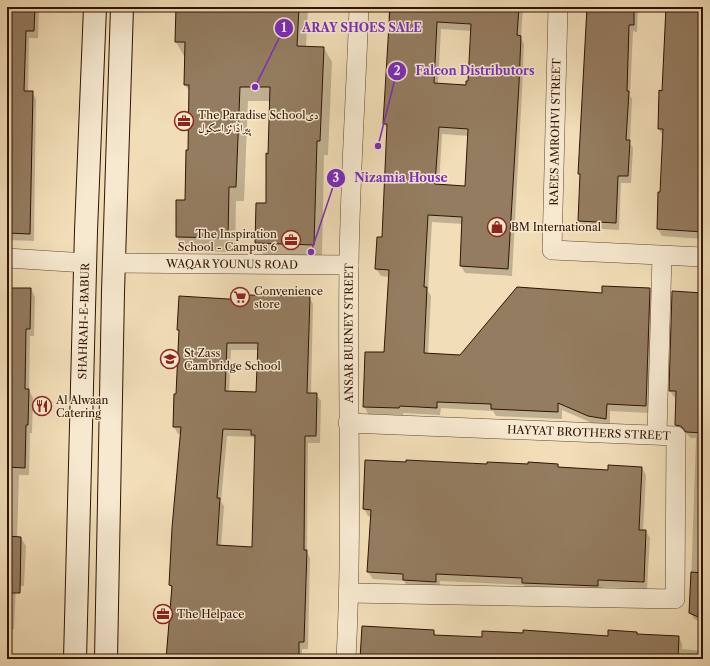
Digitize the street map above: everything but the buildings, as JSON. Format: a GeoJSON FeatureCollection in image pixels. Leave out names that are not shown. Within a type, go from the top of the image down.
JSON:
{"type":"FeatureCollection","features":[{"type":"Feature","properties":{"kind":"main road","name":"SHAHRAH-E-BABUR"},"geometry":{"type":"LineString","coordinates":[[75,659],[95,7]]}},
{"type":"Feature","properties":{"kind":"main road"},"geometry":{"type":"LineString","coordinates":[[106,659],[114,263],[122,7]]}},
{"type":"Feature","properties":{"kind":"street","name":"ANSAR BURNEY STREET"},"geometry":{"type":"LineString","coordinates":[[346,659],[349,593],[349,265],[359,7]]}},
{"type":"Feature","properties":{"kind":"street","name":"RAEES AMROHVI STREET"},"geometry":{"type":"LineString","coordinates":[[558,7],[552,250],[662,256],[703,256]]}},
{"type":"Feature","properties":{"kind":"street"},"geometry":{"type":"LineString","coordinates":[[657,434],[662,256]]}},
{"type":"Feature","properties":{"kind":"street"},"geometry":{"type":"LineString","coordinates":[[7,258],[86,263]]}},
{"type":"Feature","properties":{"kind":"street","name":"WAQAR YOUNUS ROAD"},"geometry":{"type":"LineString","coordinates":[[114,263],[349,265]]}},
{"type":"Feature","properties":{"kind":"street","name":"HAYYAT BROTHERS STREET"},"geometry":{"type":"LineString","coordinates":[[348,423],[657,434],[676,436],[675,599],[349,593]]}},
{"type":"Feature","properties":{"kind":"place","name":"ARAY SHOES SALE"},"geometry":{"type":"Point","coordinates":[255,87]}},
{"type":"Feature","properties":{"kind":"place","name":"The Paradise Schoolدی پیراڈائز اسکول"},"geometry":{"type":"Point","coordinates":[184,121]}},
{"type":"Feature","properties":{"kind":"place","name":"Falcon Distributors"},"geometry":{"type":"Point","coordinates":[378,146]}},
{"type":"Feature","properties":{"kind":"place","name":"BM International"},"geometry":{"type":"Point","coordinates":[497,227]}},
{"type":"Feature","properties":{"kind":"place","name":"The Inspiration School - Campus 6"},"geometry":{"type":"Point","coordinates":[291,240]}},
{"type":"Feature","properties":{"kind":"place","name":"Nizamia House"},"geometry":{"type":"Point","coordinates":[311,252]}},
{"type":"Feature","properties":{"kind":"place","name":"Convenience store"},"geometry":{"type":"Point","coordinates":[240,297]}},
{"type":"Feature","properties":{"kind":"place","name":"St Zass Cambridge School"},"geometry":{"type":"Point","coordinates":[170,359]}},
{"type":"Feature","properties":{"kind":"place","name":"Al Alwaan Catering"},"geometry":{"type":"Point","coordinates":[42,406]}},
{"type":"Feature","properties":{"kind":"place","name":"The Helpace"},"geometry":{"type":"Point","coordinates":[163,614]}}]}
